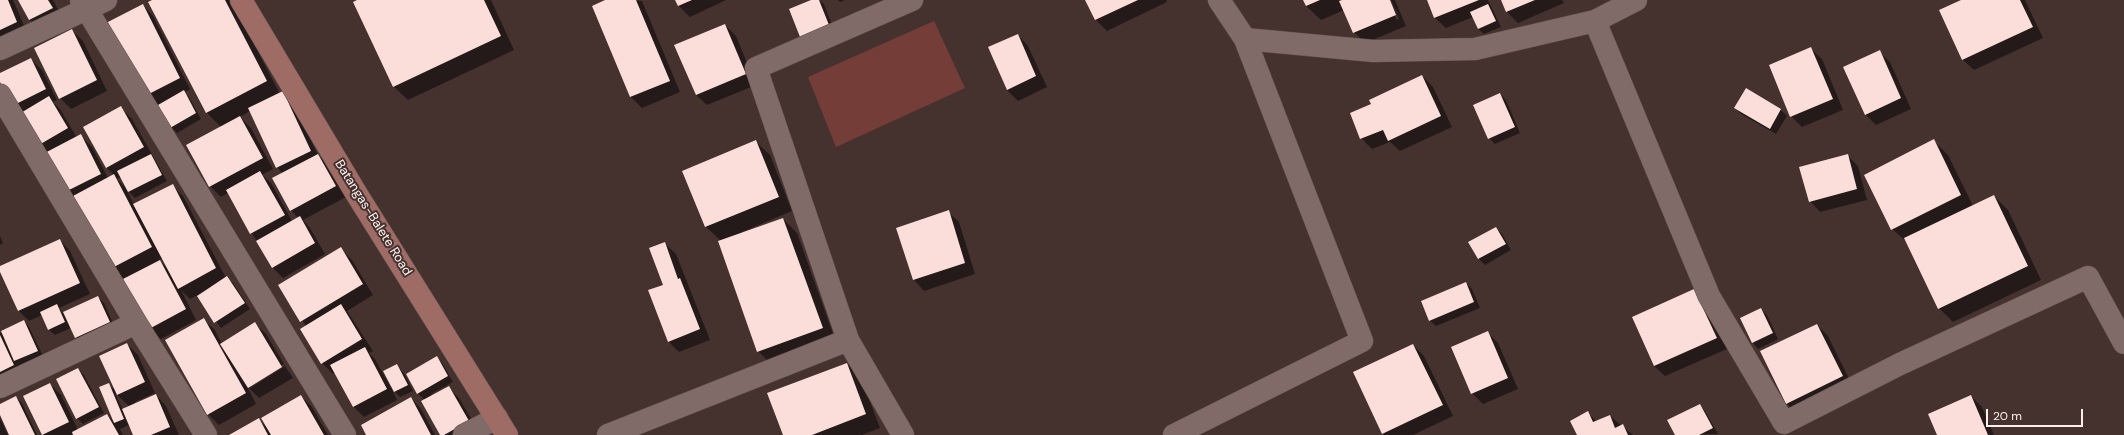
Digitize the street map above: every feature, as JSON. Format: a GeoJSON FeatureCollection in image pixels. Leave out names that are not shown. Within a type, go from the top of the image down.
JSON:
{"type":"FeatureCollection","features":[{"type":"Feature","properties":{"kind":"main road","name":"Batangas-Balete Road"},"geometry":{"type":"LineString","coordinates":[[241,0],[356,193],[502,427]]}},
{"type":"Feature","properties":{"kind":"street"},"geometry":{"type":"LineString","coordinates":[[903,435],[848,340],[756,68],[912,0]]}},
{"type":"Feature","properties":{"kind":"street"},"geometry":{"type":"LineString","coordinates":[[1174,435],[1362,342],[1245,39],[1219,0]]}},
{"type":"Feature","properties":{"kind":"street"},"geometry":{"type":"LineString","coordinates":[[1245,39],[1373,51],[1475,49],[1595,22],[1636,0]]}},
{"type":"Feature","properties":{"kind":"street"},"geometry":{"type":"LineString","coordinates":[[0,49],[91,3],[345,435]]}},
{"type":"Feature","properties":{"kind":"street"},"geometry":{"type":"LineString","coordinates":[[1595,22],[1709,296],[1784,423],[1900,364],[2088,277],[2124,343]]}},
{"type":"Feature","properties":{"kind":"street"},"geometry":{"type":"LineString","coordinates":[[0,94],[203,434]]}},
{"type":"Feature","properties":{"kind":"street"},"geometry":{"type":"LineString","coordinates":[[0,387],[136,322]]}},
{"type":"Feature","properties":{"kind":"street"},"geometry":{"type":"LineString","coordinates":[[608,435],[848,340]]}},
{"type":"Feature","properties":{"kind":"street"},"geometry":{"type":"LineString","coordinates":[[464,435],[502,427]]}},
{"type":"Feature","properties":{"kind":"shaded area"},"geometry":{"type":"Polygon","coordinates":[[[934,21],[965,88],[836,147],[808,77],[934,21]]]}},
{"type":"Feature","properties":{"kind":"building"},"geometry":{"type":"Polygon","coordinates":[[[0,0],[8,0],[17,22],[0,30],[0,0]]]}},
{"type":"Feature","properties":{"kind":"building"},"geometry":{"type":"Polygon","coordinates":[[[18,0],[48,0],[53,8],[29,20],[18,0]]]}},
{"type":"Feature","properties":{"kind":"building"},"geometry":{"type":"Polygon","coordinates":[[[152,0],[225,0],[267,81],[206,113],[148,2],[152,0]]]}},
{"type":"Feature","properties":{"kind":"building"},"geometry":{"type":"Polygon","coordinates":[[[357,0],[484,0],[501,36],[393,87],[353,2],[357,0]]]}},
{"type":"Feature","properties":{"kind":"building"},"geometry":{"type":"Polygon","coordinates":[[[605,0],[636,0],[670,81],[630,97],[592,6],[605,0]]]}},
{"type":"Feature","properties":{"kind":"building"},"geometry":{"type":"Polygon","coordinates":[[[675,0],[692,0],[678,6],[675,0]]]}},
{"type":"Feature","properties":{"kind":"building"},"geometry":{"type":"Polygon","coordinates":[[[811,0],[819,0],[829,25],[800,37],[789,9],[811,0]]]}},
{"type":"Feature","properties":{"kind":"building"},"geometry":{"type":"Polygon","coordinates":[[[1085,0],[1138,0],[1095,20],[1085,0]]]}},
{"type":"Feature","properties":{"kind":"building"},"geometry":{"type":"Polygon","coordinates":[[[1303,0],[1320,0],[1306,6],[1303,0]]]}},
{"type":"Feature","properties":{"kind":"building"},"geometry":{"type":"Polygon","coordinates":[[[1390,0],[1396,15],[1353,33],[1339,1],[1390,0]]]}},
{"type":"Feature","properties":{"kind":"building"},"geometry":{"type":"Polygon","coordinates":[[[1427,0],[1479,0],[1434,18],[1427,0]]]}},
{"type":"Feature","properties":{"kind":"building"},"geometry":{"type":"Polygon","coordinates":[[[1501,0],[1535,0],[1506,12],[1501,0]]]}},
{"type":"Feature","properties":{"kind":"building"},"geometry":{"type":"Polygon","coordinates":[[[1961,0],[2020,0],[2033,27],[1962,60],[1939,10],[1961,0]]]}},
{"type":"Feature","properties":{"kind":"building"},"geometry":{"type":"Polygon","coordinates":[[[143,4],[180,78],[141,98],[104,24],[143,4]]]}},
{"type":"Feature","properties":{"kind":"building"},"geometry":{"type":"Polygon","coordinates":[[[1488,4],[1496,21],[1478,29],[1470,12],[1488,4]]]}},
{"type":"Feature","properties":{"kind":"building"},"geometry":{"type":"Polygon","coordinates":[[[725,24],[746,74],[696,95],[674,45],[725,24]]]}},
{"type":"Feature","properties":{"kind":"building"},"geometry":{"type":"Polygon","coordinates":[[[72,29],[97,80],[59,99],[34,48],[72,29]]]}},
{"type":"Feature","properties":{"kind":"building"},"geometry":{"type":"Polygon","coordinates":[[[1018,34],[1036,76],[1007,90],[988,47],[1018,34]]]}},
{"type":"Feature","properties":{"kind":"building"},"geometry":{"type":"Polygon","coordinates":[[[1811,47],[1833,99],[1790,117],[1769,65],[1811,47]]]}},
{"type":"Feature","properties":{"kind":"building"},"geometry":{"type":"Polygon","coordinates":[[[1880,50],[1901,98],[1865,115],[1843,67],[1880,50]]]}},
{"type":"Feature","properties":{"kind":"building"},"geometry":{"type":"Polygon","coordinates":[[[31,58],[46,89],[12,106],[0,82],[0,73],[31,58]]]}},
{"type":"Feature","properties":{"kind":"building"},"geometry":{"type":"Polygon","coordinates":[[[1422,75],[1441,116],[1388,141],[1383,130],[1360,139],[1350,113],[1371,104],[1369,100],[1422,75]]]}},
{"type":"Feature","properties":{"kind":"building"},"geometry":{"type":"Polygon","coordinates":[[[1746,88],[1781,109],[1770,129],[1734,108],[1746,88]]]}},
{"type":"Feature","properties":{"kind":"building"},"geometry":{"type":"Polygon","coordinates":[[[184,90],[196,113],[170,128],[158,105],[184,90]]]}},
{"type":"Feature","properties":{"kind":"building"},"geometry":{"type":"Polygon","coordinates":[[[283,91],[311,151],[276,168],[248,108],[283,91]]]}},
{"type":"Feature","properties":{"kind":"building"},"geometry":{"type":"Polygon","coordinates":[[[1500,93],[1515,127],[1488,139],[1473,105],[1500,93]]]}},
{"type":"Feature","properties":{"kind":"building"},"geometry":{"type":"Polygon","coordinates":[[[49,96],[68,128],[32,149],[14,117],[49,96]]]}},
{"type":"Feature","properties":{"kind":"building"},"geometry":{"type":"Polygon","coordinates":[[[121,106],[144,147],[106,168],[83,127],[121,106]]]}},
{"type":"Feature","properties":{"kind":"building"},"geometry":{"type":"Polygon","coordinates":[[[240,116],[263,158],[209,187],[186,145],[240,116]]]}},
{"type":"Feature","properties":{"kind":"building"},"geometry":{"type":"Polygon","coordinates":[[[81,134],[101,174],[59,195],[39,156],[81,134]]]}},
{"type":"Feature","properties":{"kind":"building"},"geometry":{"type":"Polygon","coordinates":[[[1934,139],[1961,195],[1891,230],[1864,175],[1934,139]]]}},
{"type":"Feature","properties":{"kind":"building"},"geometry":{"type":"Polygon","coordinates":[[[756,140],[779,197],[705,227],[682,171],[756,140]]]}},
{"type":"Feature","properties":{"kind":"building"},"geometry":{"type":"Polygon","coordinates":[[[151,154],[162,175],[128,192],[117,171],[151,154]]]}},
{"type":"Feature","properties":{"kind":"building"},"geometry":{"type":"Polygon","coordinates":[[[318,154],[336,186],[290,211],[272,178],[318,154]]]}},
{"type":"Feature","properties":{"kind":"building"},"geometry":{"type":"Polygon","coordinates":[[[1848,154],[1857,189],[1809,202],[1799,167],[1848,154]]]}},
{"type":"Feature","properties":{"kind":"building"},"geometry":{"type":"Polygon","coordinates":[[[260,171],[285,215],[250,234],[226,190],[260,171]]]}},
{"type":"Feature","properties":{"kind":"building"},"geometry":{"type":"Polygon","coordinates":[[[114,174],[152,247],[112,268],[73,196],[114,174]]]}},
{"type":"Feature","properties":{"kind":"building"},"geometry":{"type":"Polygon","coordinates":[[[173,184],[216,268],[178,289],[133,204],[173,184]]]}},
{"type":"Feature","properties":{"kind":"building"},"geometry":{"type":"Polygon","coordinates":[[[1994,195],[2028,266],[1938,309],[1904,238],[1994,195]]]}},
{"type":"Feature","properties":{"kind":"building"},"geometry":{"type":"Polygon","coordinates":[[[949,210],[965,263],[913,280],[896,228],[949,210]]]}},
{"type":"Feature","properties":{"kind":"building"},"geometry":{"type":"Polygon","coordinates":[[[300,216],[315,243],[272,268],[256,241],[300,216]]]}},
{"type":"Feature","properties":{"kind":"building"},"geometry":{"type":"Polygon","coordinates":[[[783,218],[823,328],[757,352],[718,241],[783,218]]]}},
{"type":"Feature","properties":{"kind":"building"},"geometry":{"type":"Polygon","coordinates":[[[1496,227],[1506,244],[1478,259],[1468,242],[1496,227]]]}},
{"type":"Feature","properties":{"kind":"building"},"geometry":{"type":"Polygon","coordinates":[[[60,239],[80,283],[18,311],[0,272],[0,266],[60,239]]]}},
{"type":"Feature","properties":{"kind":"building"},"geometry":{"type":"Polygon","coordinates":[[[665,242],[678,279],[680,278],[700,329],[668,342],[648,290],[663,285],[649,248],[665,242]]]}},
{"type":"Feature","properties":{"kind":"building"},"geometry":{"type":"Polygon","coordinates":[[[341,247],[363,284],[300,322],[278,285],[341,247]]]}},
{"type":"Feature","properties":{"kind":"building"},"geometry":{"type":"Polygon","coordinates":[[[160,260],[186,309],[149,329],[123,279],[160,260]]]}},
{"type":"Feature","properties":{"kind":"building"},"geometry":{"type":"Polygon","coordinates":[[[227,276],[245,303],[214,323],[197,296],[227,276]]]}},
{"type":"Feature","properties":{"kind":"building"},"geometry":{"type":"Polygon","coordinates":[[[1466,282],[1474,302],[1429,321],[1421,301],[1466,282]]]}},
{"type":"Feature","properties":{"kind":"building"},"geometry":{"type":"Polygon","coordinates":[[[1694,289],[1717,338],[1654,366],[1632,317],[1694,289]]]}},
{"type":"Feature","properties":{"kind":"building"},"geometry":{"type":"Polygon","coordinates":[[[98,296],[110,322],[75,338],[63,312],[98,296]]]}},
{"type":"Feature","properties":{"kind":"building"},"geometry":{"type":"Polygon","coordinates":[[[57,304],[65,322],[48,330],[40,312],[57,304]]]}},
{"type":"Feature","properties":{"kind":"building"},"geometry":{"type":"Polygon","coordinates":[[[341,304],[362,339],[321,364],[300,329],[341,304]]]}},
{"type":"Feature","properties":{"kind":"building"},"geometry":{"type":"Polygon","coordinates":[[[1761,308],[1773,333],[1752,343],[1740,318],[1761,308]]]}},
{"type":"Feature","properties":{"kind":"building"},"geometry":{"type":"Polygon","coordinates":[[[204,318],[246,393],[207,415],[165,340],[204,318]]]}},
{"type":"Feature","properties":{"kind":"building"},"geometry":{"type":"Polygon","coordinates":[[[24,320],[38,351],[14,361],[1,331],[24,320]]]}},
{"type":"Feature","properties":{"kind":"building"},"geometry":{"type":"Polygon","coordinates":[[[255,322],[282,367],[248,388],[220,344],[255,322]]]}},
{"type":"Feature","properties":{"kind":"building"},"geometry":{"type":"Polygon","coordinates":[[[1817,324],[1843,376],[1786,404],[1760,351],[1817,324]]]}},
{"type":"Feature","properties":{"kind":"building"},"geometry":{"type":"Polygon","coordinates":[[[1488,331],[1508,378],[1471,394],[1451,347],[1488,331]]]}},
{"type":"Feature","properties":{"kind":"building"},"geometry":{"type":"Polygon","coordinates":[[[0,335],[14,365],[0,372],[0,335]]]}},
{"type":"Feature","properties":{"kind":"building"},"geometry":{"type":"Polygon","coordinates":[[[127,343],[145,382],[117,395],[99,356],[127,343]]]}},
{"type":"Feature","properties":{"kind":"building"},"geometry":{"type":"Polygon","coordinates":[[[1413,344],[1443,405],[1382,434],[1353,372],[1413,344]]]}},
{"type":"Feature","properties":{"kind":"building"},"geometry":{"type":"Polygon","coordinates":[[[365,347],[387,389],[353,407],[330,365],[365,347]]]}},
{"type":"Feature","properties":{"kind":"building"},"geometry":{"type":"Polygon","coordinates":[[[437,356],[448,376],[417,394],[406,374],[437,356]]]}},
{"type":"Feature","properties":{"kind":"building"},"geometry":{"type":"Polygon","coordinates":[[[847,363],[866,414],[812,435],[783,435],[767,393],[847,363]]]}},
{"type":"Feature","properties":{"kind":"building"},"geometry":{"type":"Polygon","coordinates":[[[397,364],[408,385],[394,392],[383,371],[397,364]]]}},
{"type":"Feature","properties":{"kind":"building"},"geometry":{"type":"Polygon","coordinates":[[[78,368],[99,407],[76,419],[56,379],[78,368]]]}},
{"type":"Feature","properties":{"kind":"building"},"geometry":{"type":"Polygon","coordinates":[[[50,383],[69,422],[42,435],[23,396],[50,383]]]}},
{"type":"Feature","properties":{"kind":"building"},"geometry":{"type":"Polygon","coordinates":[[[109,383],[124,419],[114,423],[99,387],[109,383]]]}},
{"type":"Feature","properties":{"kind":"building"},"geometry":{"type":"Polygon","coordinates":[[[449,386],[469,421],[444,435],[440,435],[421,401],[449,386]]]}},
{"type":"Feature","properties":{"kind":"building"},"geometry":{"type":"Polygon","coordinates":[[[156,394],[170,427],[151,435],[133,435],[122,409],[156,394]]]}},
{"type":"Feature","properties":{"kind":"building"},"geometry":{"type":"Polygon","coordinates":[[[301,395],[324,435],[271,435],[261,418],[301,395]]]}},
{"type":"Feature","properties":{"kind":"building"},"geometry":{"type":"Polygon","coordinates":[[[1971,395],[1988,435],[1937,435],[1928,414],[1971,395]]]}},
{"type":"Feature","properties":{"kind":"building"},"geometry":{"type":"Polygon","coordinates":[[[16,396],[35,435],[9,435],[0,415],[0,404],[16,396]]]}},
{"type":"Feature","properties":{"kind":"building"},"geometry":{"type":"Polygon","coordinates":[[[411,397],[431,435],[366,435],[361,425],[411,397]]]}},
{"type":"Feature","properties":{"kind":"building"},"geometry":{"type":"Polygon","coordinates":[[[1700,404],[1713,428],[1699,435],[1675,435],[1667,420],[1700,404]]]}},
{"type":"Feature","properties":{"kind":"building"},"geometry":{"type":"Polygon","coordinates":[[[1588,411],[1593,422],[1610,415],[1615,428],[1623,424],[1628,435],[1577,435],[1570,421],[1588,411]]]}},
{"type":"Feature","properties":{"kind":"building"},"geometry":{"type":"Polygon","coordinates":[[[107,414],[119,435],[73,435],[72,432],[107,414]]]}},
{"type":"Feature","properties":{"kind":"building"},"geometry":{"type":"Polygon","coordinates":[[[259,418],[268,435],[229,435],[259,418]]]}}]}
